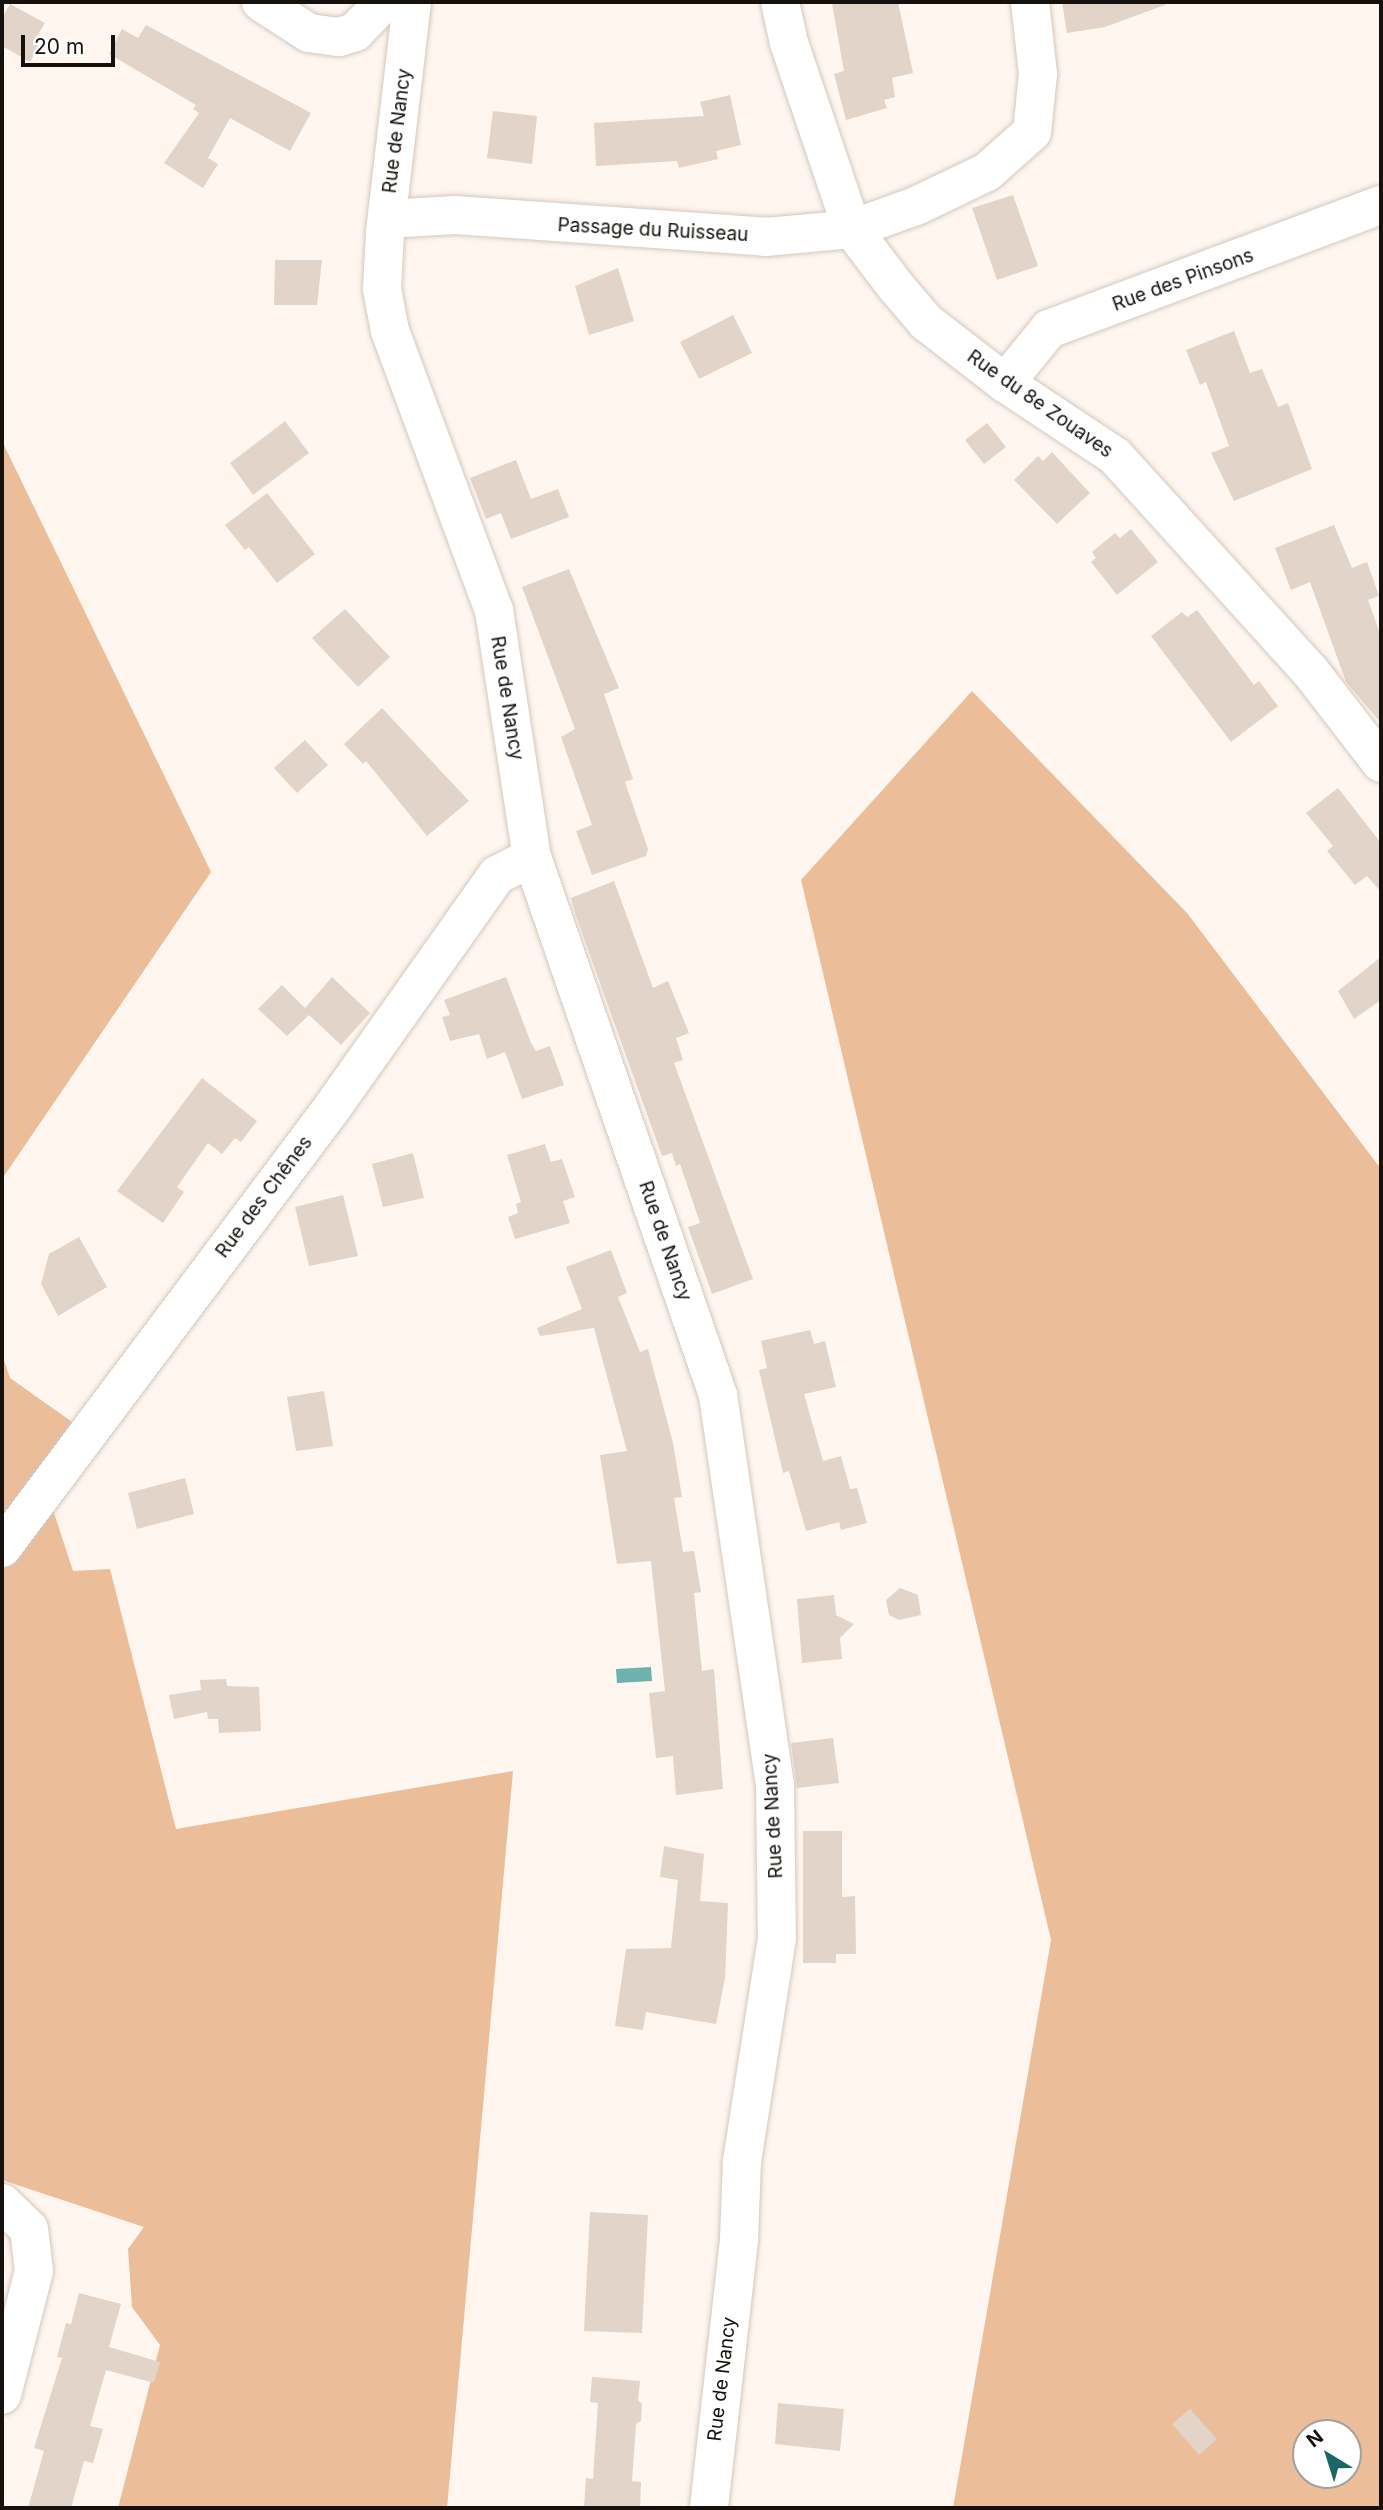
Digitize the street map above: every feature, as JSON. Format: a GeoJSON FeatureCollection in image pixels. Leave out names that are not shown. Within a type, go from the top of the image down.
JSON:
{"type":"FeatureCollection","features":[{"type":"Feature","properties":{"kind":"street"},"geometry":{"type":"LineString","coordinates":[[261,2],[309,33],[339,37],[355,32],[384,2]]}},
{"type":"Feature","properties":{"kind":"street","name":"Rue de Nancy"},"geometry":{"type":"LineString","coordinates":[[412,2],[387,219],[383,289],[390,331],[494,610],[532,857],[718,1395],[775,1784],[777,1938],[741,2161],[739,2240],[709,2508]]}},
{"type":"Feature","properties":{"kind":"street","name":"Rue du 8e Zouaves"},"geometry":{"type":"LineString","coordinates":[[780,2],[789,43],[849,219],[926,322],[1005,383],[1115,456],[1301,661],[1381,763]]}},
{"type":"Feature","properties":{"kind":"street","name":"Passage du Ruisseau"},"geometry":{"type":"LineString","coordinates":[[387,219],[455,215],[766,237],[916,206],[987,172],[1032,132],[1038,74],[1030,2]]}},
{"type":"Feature","properties":{"kind":"street","name":"Passage du Ruisseau"},"geometry":{"type":"LineString","coordinates":[[391,173],[455,215]]}},
{"type":"Feature","properties":{"kind":"street","name":"Rue des Pinsons"},"geometry":{"type":"LineString","coordinates":[[1005,383],[1049,329],[1381,205]]}},
{"type":"Feature","properties":{"kind":"street","name":"Rue des Chênes"},"geometry":{"type":"LineString","coordinates":[[2,1548],[332,1108],[497,875],[532,857]]}},
{"type":"Feature","properties":{"kind":"street"},"geometry":{"type":"LineString","coordinates":[[2,2203],[29,2229],[34,2271],[2,2395]]}},
{"type":"Feature","properties":{"kind":"shaded area"},"geometry":{"type":"Polygon","coordinates":[[[2,441],[211,872],[2,1179],[2,441]]]}},
{"type":"Feature","properties":{"kind":"shaded area"},"geometry":{"type":"Polygon","coordinates":[[[972,691],[1187,913],[1381,1169],[1381,2508],[953,2508],[1051,1940],[801,880],[972,691]]]}},
{"type":"Feature","properties":{"kind":"shaded area"},"geometry":{"type":"Polygon","coordinates":[[[2,1354],[10,1378],[75,1424],[43,1479],[73,1571],[110,1569],[176,1829],[513,1771],[447,2508],[118,2508],[160,2345],[132,2307],[128,2249],[144,2227],[2,2180],[2,1354]]]}},
{"type":"Feature","properties":{"kind":"water"},"geometry":{"type":"Polygon","coordinates":[[[651,1667],[652,1681],[617,1683],[616,1669],[651,1667]]]}},
{"type":"Feature","properties":{"kind":"building"},"geometry":{"type":"Polygon","coordinates":[[[898,2],[913,73],[892,78],[895,97],[884,100],[887,108],[846,120],[834,74],[844,71],[832,4],[898,2]]]}},
{"type":"Feature","properties":{"kind":"building"},"geometry":{"type":"Polygon","coordinates":[[[1062,2],[1165,2],[1165,5],[1105,27],[1067,33],[1062,2]]]}},
{"type":"Feature","properties":{"kind":"building"},"geometry":{"type":"Polygon","coordinates":[[[10,4],[45,23],[37,36],[43,39],[30,62],[2,46],[2,18],[10,4]]]}},
{"type":"Feature","properties":{"kind":"building"},"geometry":{"type":"Polygon","coordinates":[[[146,25],[311,113],[290,151],[230,118],[208,158],[218,164],[203,188],[164,163],[199,113],[193,109],[196,105],[109,54],[122,29],[138,38],[146,25]]]}},
{"type":"Feature","properties":{"kind":"building"},"geometry":{"type":"Polygon","coordinates":[[[730,95],[741,145],[716,151],[718,159],[679,168],[677,161],[596,166],[594,123],[704,116],[700,102],[730,95]]]}},
{"type":"Feature","properties":{"kind":"building"},"geometry":{"type":"Polygon","coordinates":[[[493,111],[537,116],[532,164],[487,158],[493,111]]]}},
{"type":"Feature","properties":{"kind":"building"},"geometry":{"type":"Polygon","coordinates":[[[1013,195],[1038,266],[997,280],[972,208],[1013,195]]]}},
{"type":"Feature","properties":{"kind":"building"},"geometry":{"type":"Polygon","coordinates":[[[275,260],[322,260],[317,305],[274,305],[275,260]]]}},
{"type":"Feature","properties":{"kind":"building"},"geometry":{"type":"Polygon","coordinates":[[[618,268],[634,321],[589,335],[575,286],[618,268]]]}},
{"type":"Feature","properties":{"kind":"building"},"geometry":{"type":"Polygon","coordinates":[[[733,315],[752,353],[699,379],[680,342],[733,315]]]}},
{"type":"Feature","properties":{"kind":"building"},"geometry":{"type":"Polygon","coordinates":[[[1234,331],[1250,373],[1262,369],[1278,407],[1288,403],[1312,469],[1234,501],[1211,453],[1229,446],[1206,382],[1200,385],[1186,350],[1234,331]]]}},
{"type":"Feature","properties":{"kind":"building"},"geometry":{"type":"Polygon","coordinates":[[[285,421],[309,453],[253,495],[230,463],[285,421]]]}},
{"type":"Feature","properties":{"kind":"building"},"geometry":{"type":"Polygon","coordinates":[[[987,423],[1006,447],[984,464],[965,440],[987,423]]]}},
{"type":"Feature","properties":{"kind":"building"},"geometry":{"type":"Polygon","coordinates":[[[1052,452],[1090,493],[1057,524],[1014,480],[1038,456],[1043,461],[1052,452]]]}},
{"type":"Feature","properties":{"kind":"building"},"geometry":{"type":"Polygon","coordinates":[[[516,460],[531,499],[558,489],[569,517],[511,539],[501,513],[486,519],[470,478],[516,460]]]}},
{"type":"Feature","properties":{"kind":"building"},"geometry":{"type":"Polygon","coordinates":[[[267,493],[315,554],[277,583],[249,547],[245,550],[225,525],[267,493]]]}},
{"type":"Feature","properties":{"kind":"building"},"geometry":{"type":"Polygon","coordinates":[[[1334,525],[1352,568],[1367,562],[1379,596],[1368,600],[1381,636],[1381,723],[1346,682],[1310,582],[1291,590],[1275,548],[1334,525]]]}},
{"type":"Feature","properties":{"kind":"building"},"geometry":{"type":"Polygon","coordinates":[[[1131,529],[1158,562],[1117,595],[1091,562],[1096,558],[1092,552],[1115,533],[1120,538],[1131,529]]]}},
{"type":"Feature","properties":{"kind":"building"},"geometry":{"type":"Polygon","coordinates":[[[569,569],[619,688],[604,694],[633,779],[625,782],[648,849],[646,856],[592,875],[576,831],[592,825],[561,737],[575,729],[522,587],[569,569]]]}},
{"type":"Feature","properties":{"kind":"building"},"geometry":{"type":"Polygon","coordinates":[[[345,609],[390,657],[358,687],[312,638],[345,609]]]}},
{"type":"Feature","properties":{"kind":"building"},"geometry":{"type":"Polygon","coordinates":[[[1197,610],[1254,685],[1259,681],[1278,706],[1231,742],[1151,636],[1182,612],[1187,617],[1197,610]]]}},
{"type":"Feature","properties":{"kind":"building"},"geometry":{"type":"Polygon","coordinates":[[[382,708],[469,801],[427,836],[366,761],[363,764],[344,744],[382,708]]]}},
{"type":"Feature","properties":{"kind":"building"},"geometry":{"type":"Polygon","coordinates":[[[305,740],[328,765],[297,793],[274,768],[305,740]]]}},
{"type":"Feature","properties":{"kind":"building"},"geometry":{"type":"Polygon","coordinates":[[[1338,788],[1381,843],[1381,892],[1367,876],[1355,885],[1327,851],[1333,846],[1306,813],[1338,788]]]}},
{"type":"Feature","properties":{"kind":"building"},"geometry":{"type":"Polygon","coordinates":[[[614,881],[653,988],[668,981],[689,1033],[676,1038],[683,1060],[674,1063],[753,1279],[712,1294],[688,1227],[700,1223],[680,1164],[676,1166],[672,1153],[662,1156],[571,898],[614,881]]]}},
{"type":"Feature","properties":{"kind":"building"},"geometry":{"type":"Polygon","coordinates":[[[1381,957],[1381,1000],[1354,1019],[1338,991],[1381,957]]]}},
{"type":"Feature","properties":{"kind":"building"},"geometry":{"type":"Polygon","coordinates":[[[332,977],[370,1013],[341,1045],[309,1015],[287,1036],[258,1009],[282,985],[305,1008],[332,977]]]}},
{"type":"Feature","properties":{"kind":"building"},"geometry":{"type":"Polygon","coordinates":[[[506,977],[531,1043],[536,1051],[550,1046],[564,1085],[522,1099],[505,1052],[487,1059],[479,1034],[450,1041],[442,1017],[450,1015],[444,1000],[506,977]]]}},
{"type":"Feature","properties":{"kind":"building"},"geometry":{"type":"Polygon","coordinates":[[[202,1078],[257,1121],[241,1142],[235,1138],[222,1154],[208,1143],[177,1187],[184,1192],[163,1223],[117,1191],[202,1078]]]}},
{"type":"Feature","properties":{"kind":"building"},"geometry":{"type":"Polygon","coordinates":[[[545,1144],[551,1162],[562,1159],[575,1197],[563,1201],[570,1223],[515,1239],[508,1217],[518,1213],[516,1204],[521,1202],[507,1155],[545,1144]]]}},
{"type":"Feature","properties":{"kind":"building"},"geometry":{"type":"Polygon","coordinates":[[[413,1153],[424,1198],[383,1207],[372,1164],[413,1153]]]}},
{"type":"Feature","properties":{"kind":"building"},"geometry":{"type":"Polygon","coordinates":[[[343,1195],[358,1256],[309,1266],[295,1207],[343,1195]]]}},
{"type":"Feature","properties":{"kind":"building"},"geometry":{"type":"Polygon","coordinates":[[[79,1237],[107,1287],[58,1316],[41,1284],[49,1254],[79,1237]]]}},
{"type":"Feature","properties":{"kind":"building"},"geometry":{"type":"Polygon","coordinates":[[[611,1250],[627,1293],[618,1297],[640,1352],[648,1349],[673,1443],[682,1497],[674,1498],[683,1552],[694,1551],[701,1592],[694,1593],[702,1671],[714,1669],[723,1789],[676,1795],[673,1756],[656,1758],[649,1693],[665,1691],[651,1561],[617,1564],[600,1455],[627,1451],[594,1328],[540,1336],[537,1328],[582,1309],[566,1267],[611,1250]]]}},
{"type":"Feature","properties":{"kind":"building"},"geometry":{"type":"Polygon","coordinates":[[[810,1330],[814,1344],[825,1341],[836,1387],[804,1394],[823,1461],[841,1456],[850,1489],[857,1488],[867,1523],[841,1530],[839,1522],[806,1531],[789,1471],[783,1473],[759,1370],[767,1368],[761,1341],[810,1330]]]}},
{"type":"Feature","properties":{"kind":"building"},"geometry":{"type":"Polygon","coordinates":[[[324,1391],[333,1446],[296,1451],[287,1397],[324,1391]]]}},
{"type":"Feature","properties":{"kind":"building"},"geometry":{"type":"Polygon","coordinates":[[[185,1478],[194,1514],[137,1529],[128,1493],[185,1478]]]}},
{"type":"Feature","properties":{"kind":"building"},"geometry":{"type":"Polygon","coordinates":[[[900,1588],[918,1595],[921,1615],[899,1620],[889,1615],[886,1600],[900,1588]]]}},
{"type":"Feature","properties":{"kind":"building"},"geometry":{"type":"Polygon","coordinates":[[[834,1595],[836,1615],[854,1624],[840,1638],[842,1659],[802,1663],[797,1599],[834,1595]]]}},
{"type":"Feature","properties":{"kind":"building"},"geometry":{"type":"Polygon","coordinates":[[[226,1679],[227,1686],[259,1687],[261,1731],[219,1733],[218,1719],[208,1719],[207,1712],[174,1719],[169,1695],[201,1690],[200,1680],[226,1679]]]}},
{"type":"Feature","properties":{"kind":"building"},"geometry":{"type":"Polygon","coordinates":[[[833,1738],[839,1783],[797,1788],[791,1743],[833,1738]]]}},
{"type":"Feature","properties":{"kind":"building"},"geometry":{"type":"Polygon","coordinates":[[[803,1831],[842,1831],[842,1897],[855,1896],[856,1954],[836,1954],[836,1963],[803,1963],[803,1831]]]}},
{"type":"Feature","properties":{"kind":"building"},"geometry":{"type":"Polygon","coordinates":[[[664,1846],[704,1854],[700,1901],[728,1903],[725,1978],[716,2024],[646,2012],[643,2030],[615,2026],[626,1949],[671,1948],[678,1880],[660,1877],[664,1846]]]}},
{"type":"Feature","properties":{"kind":"building"},"geometry":{"type":"Polygon","coordinates":[[[590,2212],[648,2215],[642,2333],[584,2331],[590,2212]]]}},
{"type":"Feature","properties":{"kind":"building"},"geometry":{"type":"Polygon","coordinates":[[[79,2293],[121,2304],[109,2347],[160,2362],[154,2383],[106,2370],[90,2426],[103,2429],[93,2463],[84,2461],[71,2508],[28,2508],[44,2451],[34,2448],[62,2358],[57,2357],[66,2323],[71,2324],[79,2293]]]}},
{"type":"Feature","properties":{"kind":"building"},"geometry":{"type":"Polygon","coordinates":[[[592,2377],[640,2381],[638,2400],[642,2404],[641,2421],[636,2424],[632,2481],[641,2482],[640,2508],[584,2508],[586,2478],[593,2479],[598,2403],[590,2402],[592,2377]]]}},
{"type":"Feature","properties":{"kind":"building"},"geometry":{"type":"Polygon","coordinates":[[[778,2403],[844,2409],[840,2451],[775,2444],[778,2403]]]}},
{"type":"Feature","properties":{"kind":"building"},"geometry":{"type":"Polygon","coordinates":[[[1190,2409],[1217,2439],[1199,2455],[1172,2424],[1190,2409]]]}}]}
